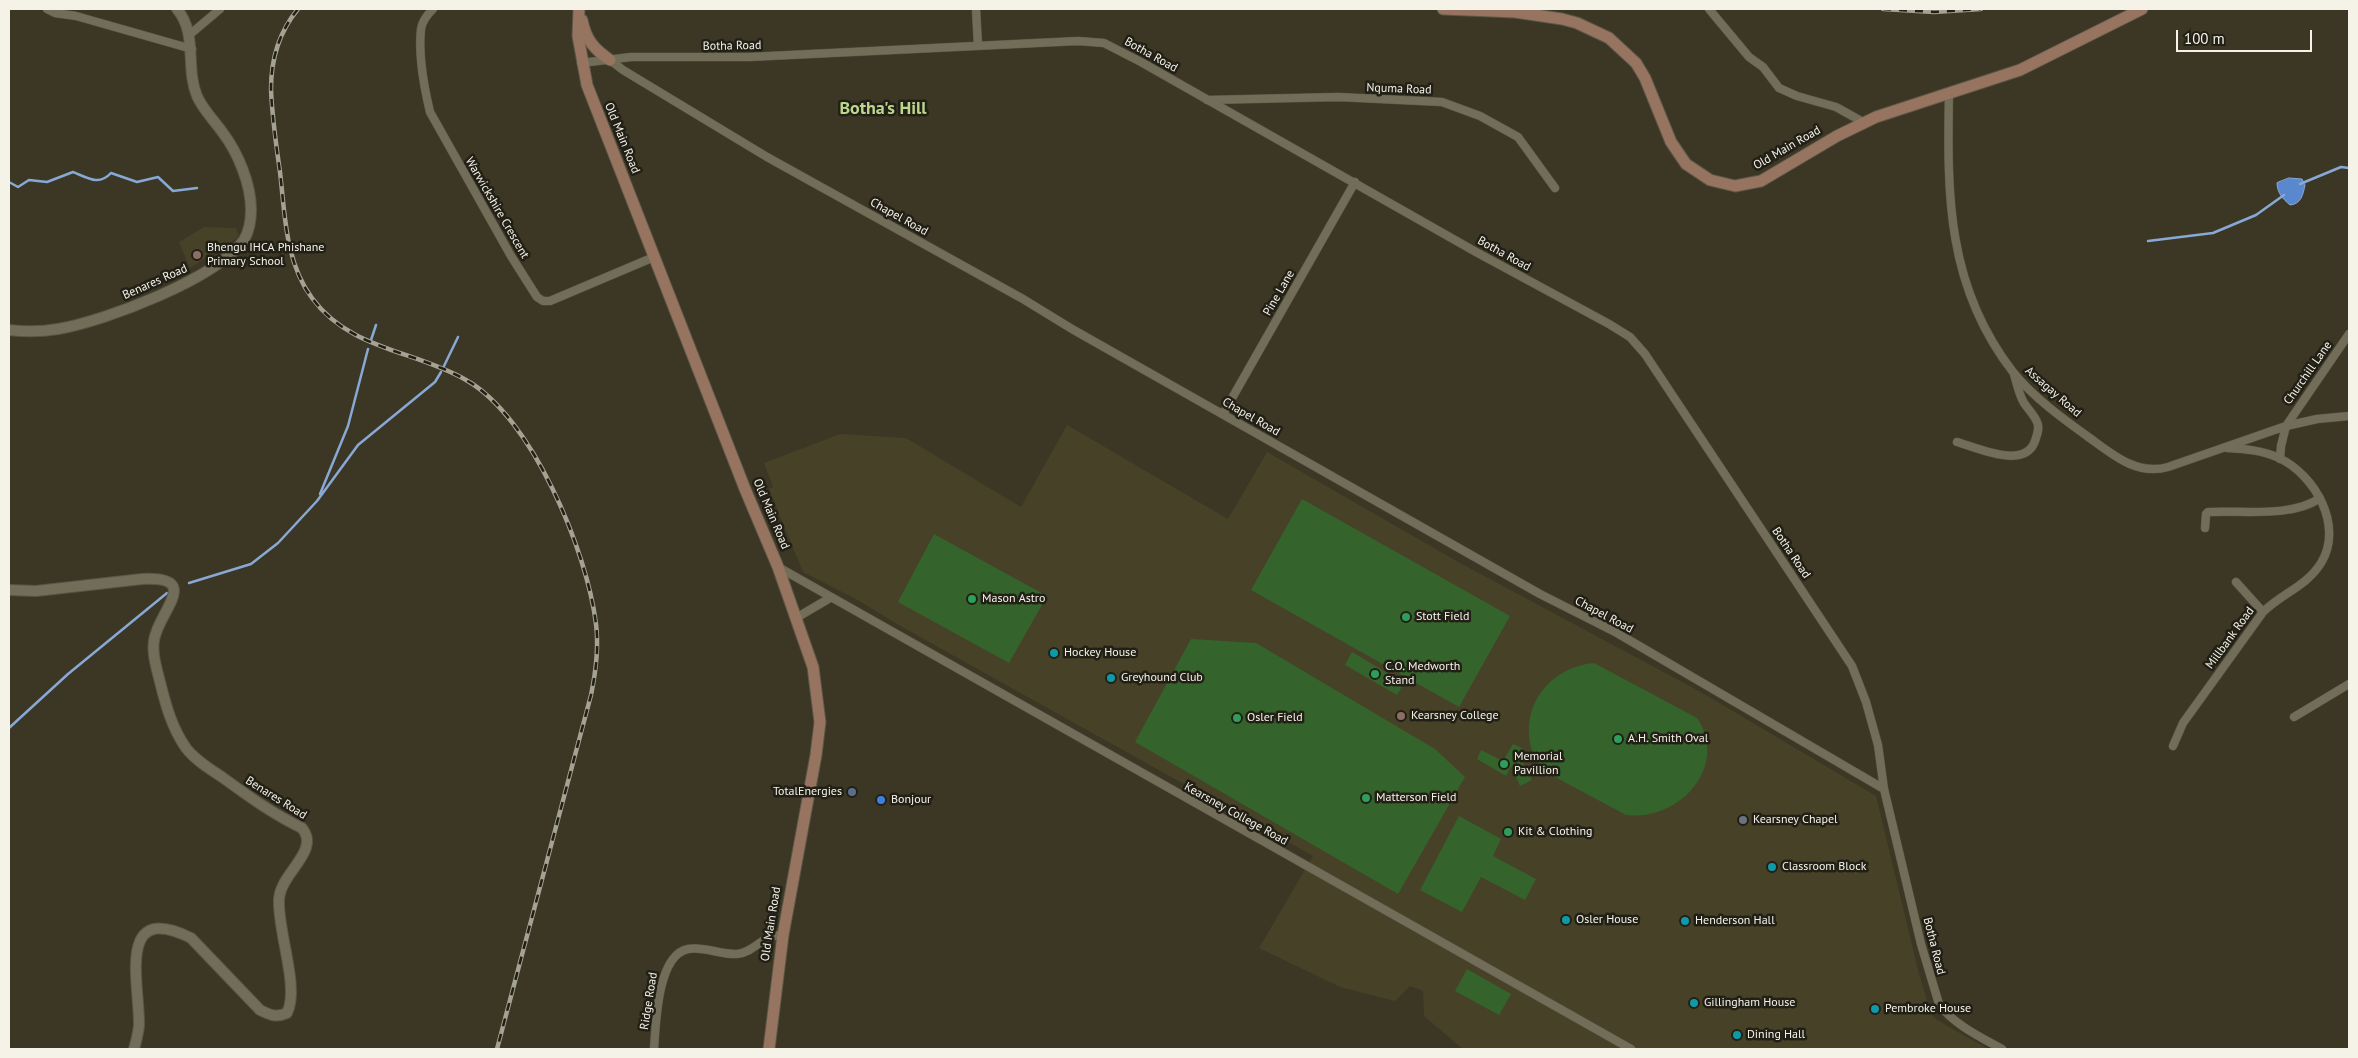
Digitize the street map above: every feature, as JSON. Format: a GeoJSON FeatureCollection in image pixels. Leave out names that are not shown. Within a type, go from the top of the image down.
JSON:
{"type":"FeatureCollection","features":[{"type":"Feature","properties":{"kind":"main road","name":"Old Main Road"},"geometry":{"type":"LineString","coordinates":[[580,9],[578,36],[587,85],[745,489],[778,567],[812,667],[820,722],[816,755],[783,935],[769,1049]]}},
{"type":"Feature","properties":{"kind":"main road"},"geometry":{"type":"LineString","coordinates":[[580,9],[588,40],[593,47],[610,60]]}},
{"type":"Feature","properties":{"kind":"main road","name":"Old Main Road"},"geometry":{"type":"LineString","coordinates":[[1443,9],[1515,12],[1562,19],[1577,23],[1609,38],[1630,58],[1645,78],[1662,123],[1677,152],[1696,172],[1717,183],[1735,186],[1761,181],[1863,122],[2020,70],[2142,9]]}},
{"type":"Feature","properties":{"kind":"street"},"geometry":{"type":"LineString","coordinates":[[47,9],[55,13],[76,16],[192,49]]}},
{"type":"Feature","properties":{"kind":"street","name":"Benares Road"},"geometry":{"type":"LineString","coordinates":[[9,330],[31,332],[57,330],[107,316],[184,284],[216,266],[233,253],[244,239],[249,228],[251,208],[244,174],[233,147],[200,102],[194,89],[190,64],[192,49],[187,24],[177,9]]}},
{"type":"Feature","properties":{"kind":"street"},"geometry":{"type":"LineString","coordinates":[[188,36],[220,9]]}},
{"type":"Feature","properties":{"kind":"street","name":"Warwickshire Crescent"},"geometry":{"type":"LineString","coordinates":[[433,9],[426,17],[421,28],[425,91],[430,112],[511,256],[537,297],[543,301],[550,302],[654,257]]}},
{"type":"Feature","properties":{"kind":"street"},"geometry":{"type":"LineString","coordinates":[[976,9],[978,46]]}},
{"type":"Feature","properties":{"kind":"street"},"geometry":{"type":"LineString","coordinates":[[1710,9],[1748,57],[1763,67],[1780,88],[1797,96],[1836,107],[1863,122]]}},
{"type":"Feature","properties":{"kind":"street","name":"Botha Road"},"geometry":{"type":"LineString","coordinates":[[582,63],[631,57],[749,57],[1078,41],[1104,43],[1355,182],[1476,252],[1609,324],[1636,342],[1852,666],[1866,702],[1875,736],[1884,790],[1921,944],[1938,1004],[1944,1012],[1962,1025],[2002,1049]]}},
{"type":"Feature","properties":{"kind":"street","name":"Chapel Road"},"geometry":{"type":"LineString","coordinates":[[610,60],[623,70],[767,157],[1023,299],[1072,329],[1540,594],[1617,633],[1884,790]]}},
{"type":"Feature","properties":{"kind":"street","name":"Assagay Road"},"geometry":{"type":"LineString","coordinates":[[1949,94],[1949,197],[1957,255],[1979,313],[1992,339],[2013,372],[2071,424],[2127,464],[2146,469],[2160,469],[2286,426],[2317,418],[2349,416]]}},
{"type":"Feature","properties":{"kind":"street","name":"Nquma Road"},"geometry":{"type":"LineString","coordinates":[[1207,100],[1338,97],[1442,102],[1480,116],[1518,137],[1555,188]]}},
{"type":"Feature","properties":{"kind":"street","name":"Pine Lane"},"geometry":{"type":"LineString","coordinates":[[1223,414],[1355,182]]}},
{"type":"Feature","properties":{"kind":"street","name":"Churchill Lane"},"geometry":{"type":"LineString","coordinates":[[2286,426],[2349,334]]}},
{"type":"Feature","properties":{"kind":"street"},"geometry":{"type":"LineString","coordinates":[[1956,442],[1993,453],[2011,456],[2027,453],[2033,448],[2038,433],[2037,421],[2022,401],[2013,372]]}},
{"type":"Feature","properties":{"kind":"street"},"geometry":{"type":"LineString","coordinates":[[2280,459],[2286,426]]}},
{"type":"Feature","properties":{"kind":"street","name":"Millbank Road"},"geometry":{"type":"LineString","coordinates":[[2173,746],[2183,723],[2262,612],[2278,598],[2306,581],[2323,559],[2329,530],[2326,512],[2320,498],[2310,484],[2280,459],[2252,450],[2222,448]]}},
{"type":"Feature","properties":{"kind":"street"},"geometry":{"type":"LineString","coordinates":[[2205,528],[2208,512],[2296,510],[2310,505],[2320,498]]}},
{"type":"Feature","properties":{"kind":"street","name":"Kearsney College Road"},"geometry":{"type":"LineString","coordinates":[[778,567],[1631,1049]]}},
{"type":"Feature","properties":{"kind":"street","name":"Benares Road"},"geometry":{"type":"LineString","coordinates":[[9,590],[36,591],[158,578],[172,585],[173,601],[155,634],[153,646],[170,720],[188,750],[197,759],[252,799],[302,828],[307,834],[309,841],[307,849],[287,875],[279,894],[278,915],[285,948],[291,996],[287,1013],[280,1016],[271,1016],[260,1010],[191,938],[178,932],[152,928],[144,932],[138,943],[136,956],[139,1028],[134,1049]]}},
{"type":"Feature","properties":{"kind":"street"},"geometry":{"type":"LineString","coordinates":[[2236,582],[2262,612]]}},
{"type":"Feature","properties":{"kind":"street"},"geometry":{"type":"LineString","coordinates":[[796,618],[830,598]]}},
{"type":"Feature","properties":{"kind":"street"},"geometry":{"type":"LineString","coordinates":[[2294,717],[2349,684]]}},
{"type":"Feature","properties":{"kind":"street","name":"Ridge Road"},"geometry":{"type":"LineString","coordinates":[[654,1049],[662,981],[673,957],[679,952],[695,948],[738,954],[757,946],[768,937],[783,935]]}},
{"type":"Feature","properties":{"kind":"shaded area","name":"Bhengu IHCA Phishane Primary School"},"geometry":{"type":"Polygon","coordinates":[[[204,227],[236,228],[239,237],[190,268],[179,242],[204,227]]]}},
{"type":"Feature","properties":{"kind":"shaded area","name":"Kearsney College"},"geometry":{"type":"Polygon","coordinates":[[[1067,425],[1228,519],[1267,452],[1460,563],[1699,691],[1876,796],[1918,970],[1931,1014],[1937,1020],[1988,1049],[1463,1049],[1424,1016],[1423,991],[1410,986],[1395,1001],[1340,987],[1259,948],[1313,856],[904,628],[856,599],[803,572],[769,489],[773,487],[764,463],[840,434],[906,438],[1021,507],[1067,425]]]}},
{"type":"Feature","properties":{"kind":"green space","name":"Stott Field"},"geometry":{"type":"Polygon","coordinates":[[[1302,499],[1510,616],[1459,707],[1251,590],[1302,499]]]}},
{"type":"Feature","properties":{"kind":"green space","name":"Mason Astro"},"geometry":{"type":"Polygon","coordinates":[[[934,534],[1047,596],[1009,663],[898,602],[934,534]]]}},
{"type":"Feature","properties":{"kind":"green space"},"geometry":{"type":"Polygon","coordinates":[[[1191,639],[1256,643],[1435,749],[1465,777],[1398,894],[1135,742],[1191,639]]]}},
{"type":"Feature","properties":{"kind":"green space","name":"C.O. Medworth Stand"},"geometry":{"type":"Polygon","coordinates":[[[1352,652],[1404,683],[1397,695],[1345,665],[1352,652]]]}},
{"type":"Feature","properties":{"kind":"green space","name":"A.H. Smith Oval"},"geometry":{"type":"Polygon","coordinates":[[[1594,663],[1697,718],[1706,737],[1707,755],[1703,772],[1693,788],[1680,800],[1664,810],[1645,815],[1626,815],[1542,770],[1533,752],[1529,735],[1530,717],[1536,701],[1545,687],[1559,675],[1575,667],[1594,663]]]}},
{"type":"Feature","properties":{"kind":"green space","name":"Memorial Pavillion"},"geometry":{"type":"Polygon","coordinates":[[[1513,744],[1524,749],[1520,757],[1532,780],[1520,786],[1511,766],[1506,776],[1477,759],[1481,750],[1503,761],[1513,744]]]}},
{"type":"Feature","properties":{"kind":"green space"},"geometry":{"type":"Polygon","coordinates":[[[1459,816],[1501,839],[1493,856],[1536,879],[1525,900],[1481,877],[1462,912],[1420,890],[1459,816]]]}},
{"type":"Feature","properties":{"kind":"green space"},"geometry":{"type":"Polygon","coordinates":[[[1467,969],[1511,994],[1499,1015],[1455,991],[1467,969]]]}},
{"type":"Feature","properties":{"kind":"water"},"geometry":{"type":"Polygon","coordinates":[[[2289,178],[2302,179],[2305,185],[2299,201],[2290,205],[2281,196],[2277,183],[2289,178]]]}},
{"type":"Feature","properties":{"kind":"waterway"},"geometry":{"type":"LineString","coordinates":[[2300,184],[2341,167],[2349,168]]}},
{"type":"Feature","properties":{"kind":"waterway"},"geometry":{"type":"LineString","coordinates":[[9,182],[18,187],[29,180],[47,182],[73,172],[93,180],[98,180],[107,177],[111,173],[137,182],[158,177],[173,191],[197,188]]}},
{"type":"Feature","properties":{"kind":"waterway"},"geometry":{"type":"LineString","coordinates":[[2148,241],[2213,233],[2256,215],[2284,195]]}},
{"type":"Feature","properties":{"kind":"waterway"},"geometry":{"type":"LineString","coordinates":[[371,340],[376,325]]}},
{"type":"Feature","properties":{"kind":"waterway"},"geometry":{"type":"LineString","coordinates":[[444,366],[458,337]]}},
{"type":"Feature","properties":{"kind":"waterway"},"geometry":{"type":"LineString","coordinates":[[320,494],[348,426],[368,349]]}},
{"type":"Feature","properties":{"kind":"waterway"},"geometry":{"type":"LineString","coordinates":[[189,583],[251,564],[278,543],[317,501],[358,445],[435,382],[441,372]]}},
{"type":"Feature","properties":{"kind":"waterway"},"geometry":{"type":"LineString","coordinates":[[9,728],[68,674],[167,593]]}},
{"type":"Feature","properties":{"kind":"railway"},"geometry":{"type":"LineString","coordinates":[[298,9],[291,18],[277,46],[271,78],[271,89],[285,221],[291,253],[303,284],[327,315],[345,329],[364,339],[446,370],[466,380],[490,398],[513,423],[534,454],[552,488],[568,524],[591,594],[597,642],[596,668],[591,695],[497,1049]]}},
{"type":"Feature","properties":{"kind":"railway"},"geometry":{"type":"LineString","coordinates":[[1883,9],[1934,12],[1981,9]]}},
{"type":"Feature","properties":{"kind":"place","name":"Bhengu IHCA Phishane Primary School"},"geometry":{"type":"Point","coordinates":[197,255]}},
{"type":"Feature","properties":{"kind":"place","name":"Mason Astro"},"geometry":{"type":"Point","coordinates":[972,599]}},
{"type":"Feature","properties":{"kind":"place","name":"Stott Field"},"geometry":{"type":"Point","coordinates":[1406,617]}},
{"type":"Feature","properties":{"kind":"place","name":"Hockey House"},"geometry":{"type":"Point","coordinates":[1054,653]}},
{"type":"Feature","properties":{"kind":"place","name":"C.O. Medworth Stand"},"geometry":{"type":"Point","coordinates":[1375,674]}},
{"type":"Feature","properties":{"kind":"place","name":"Greyhound Club"},"geometry":{"type":"Point","coordinates":[1111,678]}},
{"type":"Feature","properties":{"kind":"place","name":"Kearsney College"},"geometry":{"type":"Point","coordinates":[1401,716]}},
{"type":"Feature","properties":{"kind":"place","name":"Osler Field"},"geometry":{"type":"Point","coordinates":[1237,718]}},
{"type":"Feature","properties":{"kind":"place","name":"A.H. Smith Oval"},"geometry":{"type":"Point","coordinates":[1618,739]}},
{"type":"Feature","properties":{"kind":"place","name":"Memorial Pavillion"},"geometry":{"type":"Point","coordinates":[1504,764]}},
{"type":"Feature","properties":{"kind":"place","name":"TotalEnergies"},"geometry":{"type":"Point","coordinates":[852,792]}},
{"type":"Feature","properties":{"kind":"place","name":"Matterson Field"},"geometry":{"type":"Point","coordinates":[1366,798]}},
{"type":"Feature","properties":{"kind":"place","name":"Bonjour"},"geometry":{"type":"Point","coordinates":[881,800]}},
{"type":"Feature","properties":{"kind":"place","name":"Kearsney Chapel"},"geometry":{"type":"Point","coordinates":[1743,820]}},
{"type":"Feature","properties":{"kind":"place","name":"Kit & Clothing"},"geometry":{"type":"Point","coordinates":[1508,832]}},
{"type":"Feature","properties":{"kind":"place","name":"Classroom Block"},"geometry":{"type":"Point","coordinates":[1772,867]}},
{"type":"Feature","properties":{"kind":"place","name":"Osler House"},"geometry":{"type":"Point","coordinates":[1566,920]}},
{"type":"Feature","properties":{"kind":"place","name":"Henderson Hall"},"geometry":{"type":"Point","coordinates":[1685,921]}},
{"type":"Feature","properties":{"kind":"place","name":"Gillingham House"},"geometry":{"type":"Point","coordinates":[1694,1003]}},
{"type":"Feature","properties":{"kind":"place","name":"Pembroke House"},"geometry":{"type":"Point","coordinates":[1875,1009]}},
{"type":"Feature","properties":{"kind":"place","name":"Dining Hall"},"geometry":{"type":"Point","coordinates":[1737,1035]}},
{"type":"Feature","properties":{"kind":"district","name":"Botha's Hill"},"geometry":{"type":"Point","coordinates":[883,109]}}]}
